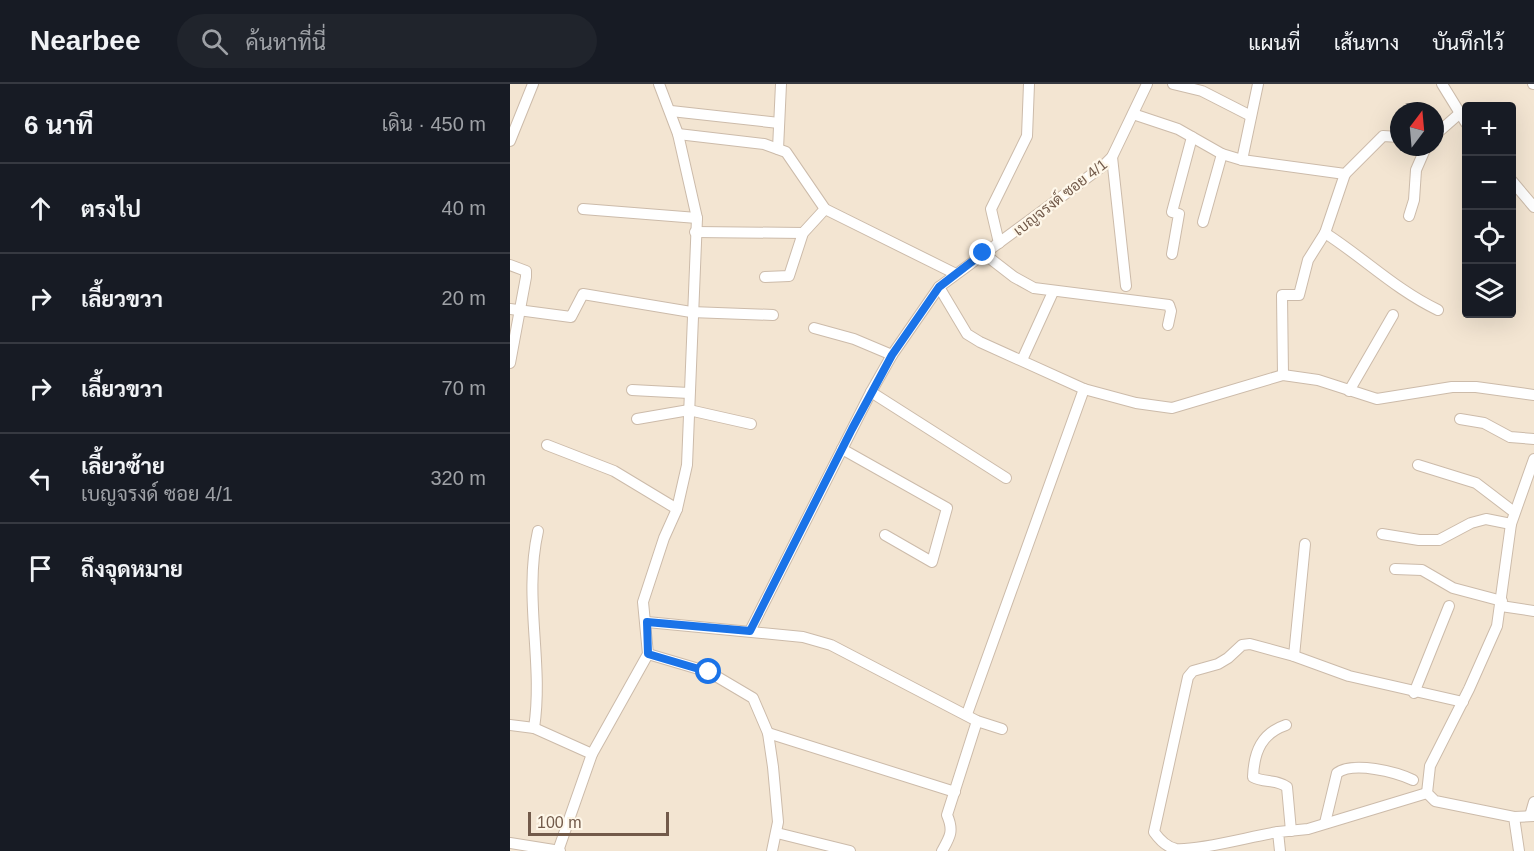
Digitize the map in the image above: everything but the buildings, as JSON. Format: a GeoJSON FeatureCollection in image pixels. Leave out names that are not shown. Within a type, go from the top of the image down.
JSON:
{"type":"FeatureCollection","features":[{"type":"Feature","properties":{"kind":"street"},"geometry":{"type":"LineString","coordinates":[[510,141],[533,84]]}},
{"type":"Feature","properties":{"kind":"street"},"geometry":{"type":"LineString","coordinates":[[510,843],[559,851],[591,754],[648,654],[644,602],[664,538],[677,509],[687,465],[691,312],[697,218],[678,134],[659,84]]}},
{"type":"Feature","properties":{"kind":"street"},"geometry":{"type":"LineString","coordinates":[[778,148],[781,84]]}},
{"type":"Feature","properties":{"kind":"street"},"geometry":{"type":"LineString","coordinates":[[999,243],[992,209],[1027,136],[1029,84]]}},
{"type":"Feature","properties":{"kind":"street","name":"เบญจรงด์ ซอย 4/1"},"geometry":{"type":"LineString","coordinates":[[750,631],[871,392],[892,355],[939,287],[954,273],[1017,232],[1112,157],[1147,84]]}},
{"type":"Feature","properties":{"kind":"street"},"geometry":{"type":"LineString","coordinates":[[1173,84],[1202,91],[1251,116]]}},
{"type":"Feature","properties":{"kind":"street"},"geometry":{"type":"LineString","coordinates":[[1242,160],[1258,84]]}},
{"type":"Feature","properties":{"kind":"street"},"geometry":{"type":"LineString","coordinates":[[1443,84],[1462,116]]}},
{"type":"Feature","properties":{"kind":"street"},"geometry":{"type":"LineString","coordinates":[[671,111],[779,123]]}},
{"type":"Feature","properties":{"kind":"street"},"geometry":{"type":"LineString","coordinates":[[1132,114],[1178,129],[1222,154],[1242,160],[1345,174]]}},
{"type":"Feature","properties":{"kind":"street"},"geometry":{"type":"LineString","coordinates":[[1444,130],[1462,119]]}},
{"type":"Feature","properties":{"kind":"street"},"geometry":{"type":"LineString","coordinates":[[678,134],[764,144],[786,152],[825,209],[954,273]]}},
{"type":"Feature","properties":{"kind":"street"},"geometry":{"type":"LineString","coordinates":[[1283,375],[1282,295],[1299,295],[1308,260],[1325,233],[1345,174],[1383,136],[1390,136]]}},
{"type":"Feature","properties":{"kind":"street"},"geometry":{"type":"LineString","coordinates":[[1172,254],[1179,214],[1172,212],[1192,137]]}},
{"type":"Feature","properties":{"kind":"street"},"geometry":{"type":"LineString","coordinates":[[1203,222],[1222,154]]}},
{"type":"Feature","properties":{"kind":"street"},"geometry":{"type":"LineString","coordinates":[[1409,216],[1414,200],[1416,170],[1422,156]]}},
{"type":"Feature","properties":{"kind":"street"},"geometry":{"type":"LineString","coordinates":[[1112,157],[1126,286]]}},
{"type":"Feature","properties":{"kind":"street"},"geometry":{"type":"LineString","coordinates":[[1516,185],[1533,203]]}},
{"type":"Feature","properties":{"kind":"street"},"geometry":{"type":"LineString","coordinates":[[583,208],[697,218]]}},
{"type":"Feature","properties":{"kind":"street"},"geometry":{"type":"LineString","coordinates":[[765,277],[789,276],[804,233],[825,209]]}},
{"type":"Feature","properties":{"kind":"street"},"geometry":{"type":"LineString","coordinates":[[696,232],[804,233]]}},
{"type":"Feature","properties":{"kind":"street"},"geometry":{"type":"LineString","coordinates":[[1325,233],[1351,249],[1413,298],[1438,310]]}},
{"type":"Feature","properties":{"kind":"street"},"geometry":{"type":"LineString","coordinates":[[983,253],[1024,282],[1053,292],[1169,305],[1171,311],[1168,325]]}},
{"type":"Feature","properties":{"kind":"street"},"geometry":{"type":"LineString","coordinates":[[510,265],[526,271],[515,310],[510,363]]}},
{"type":"Feature","properties":{"kind":"street"},"geometry":{"type":"LineString","coordinates":[[939,287],[968,334],[1084,389],[1136,403],[1172,408],[1217,392],[1283,375],[1318,380],[1377,399],[1452,387],[1476,387],[1534,395]]}},
{"type":"Feature","properties":{"kind":"street"},"geometry":{"type":"LineString","coordinates":[[1022,360],[1053,292]]}},
{"type":"Feature","properties":{"kind":"street"},"geometry":{"type":"LineString","coordinates":[[515,310],[571,317],[583,294],[691,312],[773,315]]}},
{"type":"Feature","properties":{"kind":"street"},"geometry":{"type":"LineString","coordinates":[[1349,391],[1393,315]]}},
{"type":"Feature","properties":{"kind":"street"},"geometry":{"type":"LineString","coordinates":[[814,328],[854,339],[892,355]]}},
{"type":"Feature","properties":{"kind":"street"},"geometry":{"type":"LineString","coordinates":[[967,714],[1084,389]]}},
{"type":"Feature","properties":{"kind":"street"},"geometry":{"type":"LineString","coordinates":[[633,390],[689,393]]}},
{"type":"Feature","properties":{"kind":"street"},"geometry":{"type":"LineString","coordinates":[[871,392],[1006,478]]}},
{"type":"Feature","properties":{"kind":"street"},"geometry":{"type":"LineString","coordinates":[[637,419],[689,411],[750,423]]}},
{"type":"Feature","properties":{"kind":"street"},"geometry":{"type":"LineString","coordinates":[[1461,419],[1484,423],[1510,437],[1534,438]]}},
{"type":"Feature","properties":{"kind":"street"},"geometry":{"type":"LineString","coordinates":[[547,445],[614,471],[677,509]]}},
{"type":"Feature","properties":{"kind":"street"},"geometry":{"type":"LineString","coordinates":[[842,449],[947,508],[932,562],[885,535]]}},
{"type":"Feature","properties":{"kind":"street"},"geometry":{"type":"LineString","coordinates":[[1427,793],[1430,766],[1463,702],[1497,626],[1511,524],[1534,459]]}},
{"type":"Feature","properties":{"kind":"street"},"geometry":{"type":"LineString","coordinates":[[1418,465],[1476,483],[1514,512]]}},
{"type":"Feature","properties":{"kind":"street"},"geometry":{"type":"LineString","coordinates":[[1382,534],[1419,540],[1439,540],[1471,523],[1486,519],[1511,524]]}},
{"type":"Feature","properties":{"kind":"street"},"geometry":{"type":"LineString","coordinates":[[534,728],[538,699],[533,653],[532,566],[538,531]]}},
{"type":"Feature","properties":{"kind":"street"},"geometry":{"type":"LineString","coordinates":[[1294,656],[1305,544]]}},
{"type":"Feature","properties":{"kind":"street"},"geometry":{"type":"LineString","coordinates":[[1395,569],[1422,570],[1453,588],[1501,603],[1534,610]]}},
{"type":"Feature","properties":{"kind":"street"},"geometry":{"type":"LineString","coordinates":[[1414,693],[1449,606]]}},
{"type":"Feature","properties":{"kind":"street"},"geometry":{"type":"LineString","coordinates":[[647,622],[803,637],[831,645],[977,721],[1002,729]]}},
{"type":"Feature","properties":{"kind":"street"},"geometry":{"type":"LineString","coordinates":[[1427,793],[1308,829],[1278,832],[1201,850],[1176,849],[1160,841],[1154,832],[1188,677],[1193,671],[1218,664],[1242,645],[1294,656],[1349,676],[1414,693],[1463,702]]}},
{"type":"Feature","properties":{"kind":"street"},"geometry":{"type":"LineString","coordinates":[[648,654],[709,672],[753,698],[768,733],[778,822],[772,851]]}},
{"type":"Feature","properties":{"kind":"street"},"geometry":{"type":"LineString","coordinates":[[942,851],[951,835],[952,827],[947,815],[977,721]]}},
{"type":"Feature","properties":{"kind":"street"},"geometry":{"type":"LineString","coordinates":[[510,725],[534,728],[591,754]]}},
{"type":"Feature","properties":{"kind":"street"},"geometry":{"type":"LineString","coordinates":[[1286,725],[1270,730],[1264,739],[1253,767],[1253,777],[1259,781],[1282,783],[1287,787],[1291,831]]}},
{"type":"Feature","properties":{"kind":"street"},"geometry":{"type":"LineString","coordinates":[[768,733],[955,792]]}},
{"type":"Feature","properties":{"kind":"street"},"geometry":{"type":"LineString","coordinates":[[1325,823],[1338,772],[1344,768],[1389,771],[1413,780]]}},
{"type":"Feature","properties":{"kind":"street"},"geometry":{"type":"LineString","coordinates":[[1427,793],[1435,801],[1514,817],[1532,816],[1534,802]]}},
{"type":"Feature","properties":{"kind":"street"},"geometry":{"type":"LineString","coordinates":[[1514,817],[1519,851]]}},
{"type":"Feature","properties":{"kind":"street"},"geometry":{"type":"LineString","coordinates":[[1278,832],[1280,851]]}},
{"type":"Feature","properties":{"kind":"street"},"geometry":{"type":"LineString","coordinates":[[777,833],[850,851]]}},
{"type":"Feature","properties":{"kind":"shaded area"},"geometry":{"type":"Polygon","coordinates":[[[510,84],[1534,84],[1534,851],[510,851],[510,84]]]}},
{"type":"Feature","properties":{"kind":"route"},"geometry":{"type":"LineString","coordinates":[[709,672],[648,654],[647,622],[750,631],[892,355],[939,287],[954,273],[983,253]]}}]}
